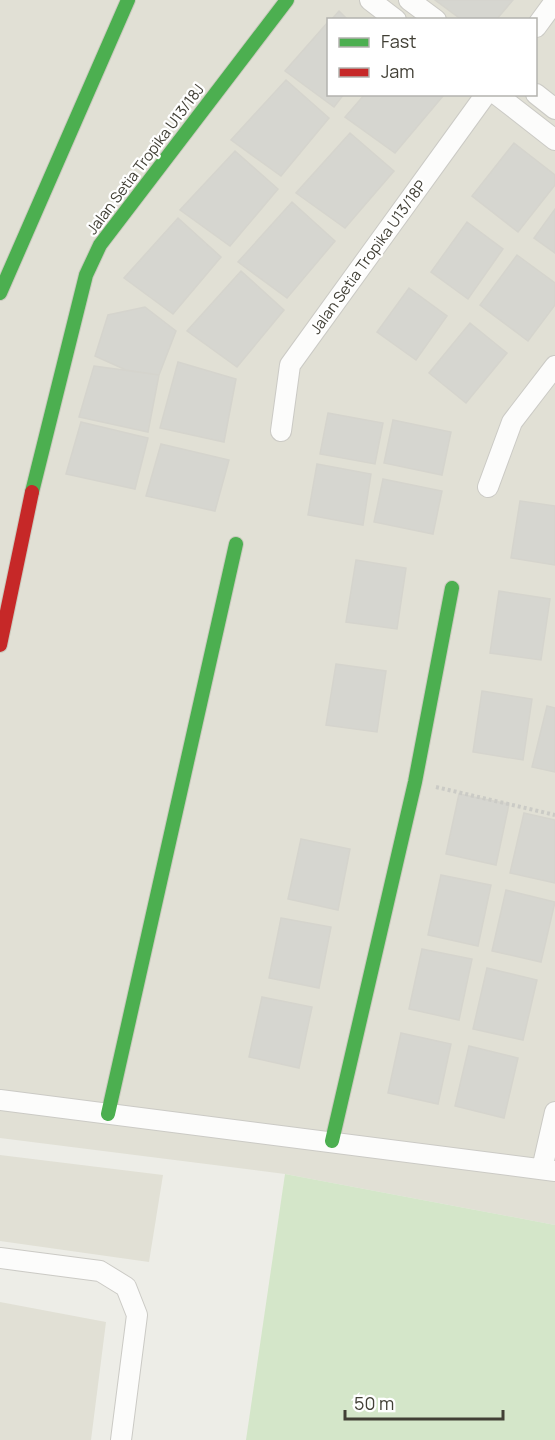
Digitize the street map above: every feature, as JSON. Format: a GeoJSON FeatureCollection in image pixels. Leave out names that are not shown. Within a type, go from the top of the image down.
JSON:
{"type":"FeatureCollection","features":[{"type":"Feature","properties":{"kind":"street"},"geometry":{"type":"LineString","coordinates":[[0,293],[128,0]]}},
{"type":"Feature","properties":{"kind":"street","name":"Jalan Setia Tropika U13/18J"},"geometry":{"type":"LineString","coordinates":[[0,645],[5,602],[86,275],[100,245],[286,0]]}},
{"type":"Feature","properties":{"kind":"street"},"geometry":{"type":"LineString","coordinates":[[370,0],[393,18]]}},
{"type":"Feature","properties":{"kind":"street"},"geometry":{"type":"LineString","coordinates":[[409,0],[433,18]]}},
{"type":"Feature","properties":{"kind":"street"},"geometry":{"type":"LineString","coordinates":[[537,26],[555,1]]}},
{"type":"Feature","properties":{"kind":"street"},"geometry":{"type":"LineString","coordinates":[[537,95],[555,109]]}},
{"type":"Feature","properties":{"kind":"street","name":"Jalan Setia Tropika U13/18P"},"geometry":{"type":"LineString","coordinates":[[281,431],[290,365],[485,96]]}},
{"type":"Feature","properties":{"kind":"street"},"geometry":{"type":"LineString","coordinates":[[499,96],[555,140]]}},
{"type":"Feature","properties":{"kind":"street"},"geometry":{"type":"LineString","coordinates":[[488,487],[512,422],[555,366]]}},
{"type":"Feature","properties":{"kind":"street"},"geometry":{"type":"LineString","coordinates":[[108,1114],[236,544]]}},
{"type":"Feature","properties":{"kind":"street"},"geometry":{"type":"LineString","coordinates":[[332,1141],[415,783],[453,588]]}},
{"type":"Feature","properties":{"kind":"street"},"geometry":{"type":"LineString","coordinates":[[0,1100],[549,1170],[555,1112]]}},
{"type":"Feature","properties":{"kind":"street"},"geometry":{"type":"LineString","coordinates":[[0,1258],[100,1271],[126,1287],[137,1315],[121,1440]]}},
{"type":"Feature","properties":{"kind":"path"},"geometry":{"type":"LineString","coordinates":[[415,783],[555,815]]}},
{"type":"Feature","properties":{"kind":"shaded area"},"geometry":{"type":"Polygon","coordinates":[[[0,0],[555,0],[555,1225],[285,1174],[0,1138],[0,0]]]}},
{"type":"Feature","properties":{"kind":"shaded area"},"geometry":{"type":"Polygon","coordinates":[[[0,1155],[163,1175],[149,1262],[0,1241],[0,1155]]]}},
{"type":"Feature","properties":{"kind":"shaded area"},"geometry":{"type":"Polygon","coordinates":[[[0,1302],[106,1322],[91,1440],[0,1440],[0,1302]]]}},
{"type":"Feature","properties":{"kind":"green space"},"geometry":{"type":"Polygon","coordinates":[[[285,1174],[555,1225],[555,1440],[246,1440],[285,1174]]]}},
{"type":"Feature","properties":{"kind":"building"},"geometry":{"type":"Polygon","coordinates":[[[435,0],[513,0],[498,18],[459,18],[435,0]]]}},
{"type":"Feature","properties":{"kind":"building"},"geometry":{"type":"Polygon","coordinates":[[[339,11],[346,18],[333,18],[339,11]]]}},
{"type":"Feature","properties":{"kind":"building"},"geometry":{"type":"Polygon","coordinates":[[[327,23],[327,96],[342,96],[334,107],[285,71],[327,23]]]}},
{"type":"Feature","properties":{"kind":"building"},"geometry":{"type":"Polygon","coordinates":[[[286,80],[329,118],[281,176],[231,140],[286,80]]]}},
{"type":"Feature","properties":{"kind":"building"},"geometry":{"type":"Polygon","coordinates":[[[363,96],[443,96],[395,153],[345,117],[363,96]]]}},
{"type":"Feature","properties":{"kind":"building"},"geometry":{"type":"Polygon","coordinates":[[[350,133],[394,171],[345,228],[296,193],[350,133]]]}},
{"type":"Feature","properties":{"kind":"building"},"geometry":{"type":"Polygon","coordinates":[[[514,143],[555,175],[555,185],[518,232],[472,196],[514,143]]]}},
{"type":"Feature","properties":{"kind":"building"},"geometry":{"type":"Polygon","coordinates":[[[235,151],[278,189],[230,246],[180,210],[235,151]]]}},
{"type":"Feature","properties":{"kind":"building"},"geometry":{"type":"Polygon","coordinates":[[[292,202],[335,241],[287,298],[238,262],[292,202]]]}},
{"type":"Feature","properties":{"kind":"building"},"geometry":{"type":"Polygon","coordinates":[[[555,209],[555,253],[534,238],[555,209]]]}},
{"type":"Feature","properties":{"kind":"building"},"geometry":{"type":"Polygon","coordinates":[[[178,218],[221,257],[173,314],[124,278],[178,218]]]}},
{"type":"Feature","properties":{"kind":"building"},"geometry":{"type":"Polygon","coordinates":[[[467,222],[503,249],[468,299],[431,272],[467,222]]]}},
{"type":"Feature","properties":{"kind":"building"},"geometry":{"type":"Polygon","coordinates":[[[517,255],[555,283],[555,305],[528,341],[480,305],[517,255]]]}},
{"type":"Feature","properties":{"kind":"building"},"geometry":{"type":"Polygon","coordinates":[[[241,271],[284,310],[237,367],[187,331],[241,271]]]}},
{"type":"Feature","properties":{"kind":"building"},"geometry":{"type":"Polygon","coordinates":[[[409,288],[447,316],[416,360],[377,332],[409,288]]]}},
{"type":"Feature","properties":{"kind":"building"},"geometry":{"type":"Polygon","coordinates":[[[145,307],[176,331],[159,375],[126,370],[95,356],[108,315],[145,307]]]}},
{"type":"Feature","properties":{"kind":"building"},"geometry":{"type":"Polygon","coordinates":[[[470,323],[507,353],[466,403],[429,373],[470,323]]]}},
{"type":"Feature","properties":{"kind":"building"},"geometry":{"type":"Polygon","coordinates":[[[178,362],[236,379],[224,442],[160,428],[178,362]]]}},
{"type":"Feature","properties":{"kind":"building"},"geometry":{"type":"Polygon","coordinates":[[[94,366],[159,375],[148,432],[79,417],[94,366]]]}},
{"type":"Feature","properties":{"kind":"building"},"geometry":{"type":"Polygon","coordinates":[[[328,413],[383,423],[375,464],[320,454],[328,413]]]}},
{"type":"Feature","properties":{"kind":"building"},"geometry":{"type":"Polygon","coordinates":[[[393,420],[451,432],[442,475],[384,463],[393,420]]]}},
{"type":"Feature","properties":{"kind":"building"},"geometry":{"type":"Polygon","coordinates":[[[81,422],[148,438],[135,489],[66,474],[81,422]]]}},
{"type":"Feature","properties":{"kind":"building"},"geometry":{"type":"Polygon","coordinates":[[[161,444],[229,460],[215,511],[146,496],[161,444]]]}},
{"type":"Feature","properties":{"kind":"building"},"geometry":{"type":"Polygon","coordinates":[[[317,464],[371,474],[363,525],[308,515],[317,464]]]}},
{"type":"Feature","properties":{"kind":"building"},"geometry":{"type":"Polygon","coordinates":[[[383,479],[442,491],[433,534],[374,522],[383,479]]]}},
{"type":"Feature","properties":{"kind":"building"},"geometry":{"type":"Polygon","coordinates":[[[520,501],[555,506],[555,565],[511,558],[520,501]]]}},
{"type":"Feature","properties":{"kind":"building"},"geometry":{"type":"Polygon","coordinates":[[[356,560],[406,568],[397,629],[346,622],[356,560]]]}},
{"type":"Feature","properties":{"kind":"building"},"geometry":{"type":"Polygon","coordinates":[[[499,591],[550,599],[541,660],[490,653],[499,591]]]}},
{"type":"Feature","properties":{"kind":"building"},"geometry":{"type":"Polygon","coordinates":[[[336,664],[386,671],[377,732],[326,725],[336,664]]]}},
{"type":"Feature","properties":{"kind":"building"},"geometry":{"type":"Polygon","coordinates":[[[482,691],[532,699],[523,760],[473,752],[482,691]]]}},
{"type":"Feature","properties":{"kind":"building"},"geometry":{"type":"Polygon","coordinates":[[[547,706],[555,708],[555,772],[532,767],[547,706]]]}},
{"type":"Feature","properties":{"kind":"building"},"geometry":{"type":"Polygon","coordinates":[[[459,794],[509,804],[496,865],[446,854],[459,794]]]}},
{"type":"Feature","properties":{"kind":"building"},"geometry":{"type":"Polygon","coordinates":[[[524,813],[555,820],[555,883],[510,873],[524,813]]]}},
{"type":"Feature","properties":{"kind":"building"},"geometry":{"type":"Polygon","coordinates":[[[301,839],[350,849],[338,910],[288,899],[301,839]]]}},
{"type":"Feature","properties":{"kind":"building"},"geometry":{"type":"Polygon","coordinates":[[[441,875],[491,885],[478,946],[428,935],[441,875]]]}},
{"type":"Feature","properties":{"kind":"building"},"geometry":{"type":"Polygon","coordinates":[[[506,890],[555,902],[541,962],[492,951],[506,890]]]}},
{"type":"Feature","properties":{"kind":"building"},"geometry":{"type":"Polygon","coordinates":[[[281,918],[331,927],[319,988],[269,978],[281,918]]]}},
{"type":"Feature","properties":{"kind":"building"},"geometry":{"type":"Polygon","coordinates":[[[422,949],[472,959],[459,1020],[409,1009],[422,949]]]}},
{"type":"Feature","properties":{"kind":"building"},"geometry":{"type":"Polygon","coordinates":[[[487,968],[537,980],[523,1040],[473,1029],[487,968]]]}},
{"type":"Feature","properties":{"kind":"building"},"geometry":{"type":"Polygon","coordinates":[[[262,997],[312,1007],[299,1068],[249,1057],[262,997]]]}},
{"type":"Feature","properties":{"kind":"building"},"geometry":{"type":"Polygon","coordinates":[[[401,1033],[451,1044],[438,1104],[388,1093],[401,1033]]]}},
{"type":"Feature","properties":{"kind":"building"},"geometry":{"type":"Polygon","coordinates":[[[469,1046],[518,1058],[504,1118],[455,1106],[469,1046]]]}},
{"type":"Feature","properties":{"kind":"traffic: fast"},"geometry":{"type":"LineString","coordinates":[[0,293],[128,0]]}},
{"type":"Feature","properties":{"kind":"traffic: fast"},"geometry":{"type":"LineString","coordinates":[[32,492],[86,275],[100,245],[287,0]]}},
{"type":"Feature","properties":{"kind":"traffic: fast"},"geometry":{"type":"LineString","coordinates":[[108,1114],[236,544]]}},
{"type":"Feature","properties":{"kind":"traffic: fast"},"geometry":{"type":"LineString","coordinates":[[332,1141],[415,782],[452,588]]}},
{"type":"Feature","properties":{"kind":"traffic: jam"},"geometry":{"type":"LineString","coordinates":[[0,645],[32,492]]}}]}
